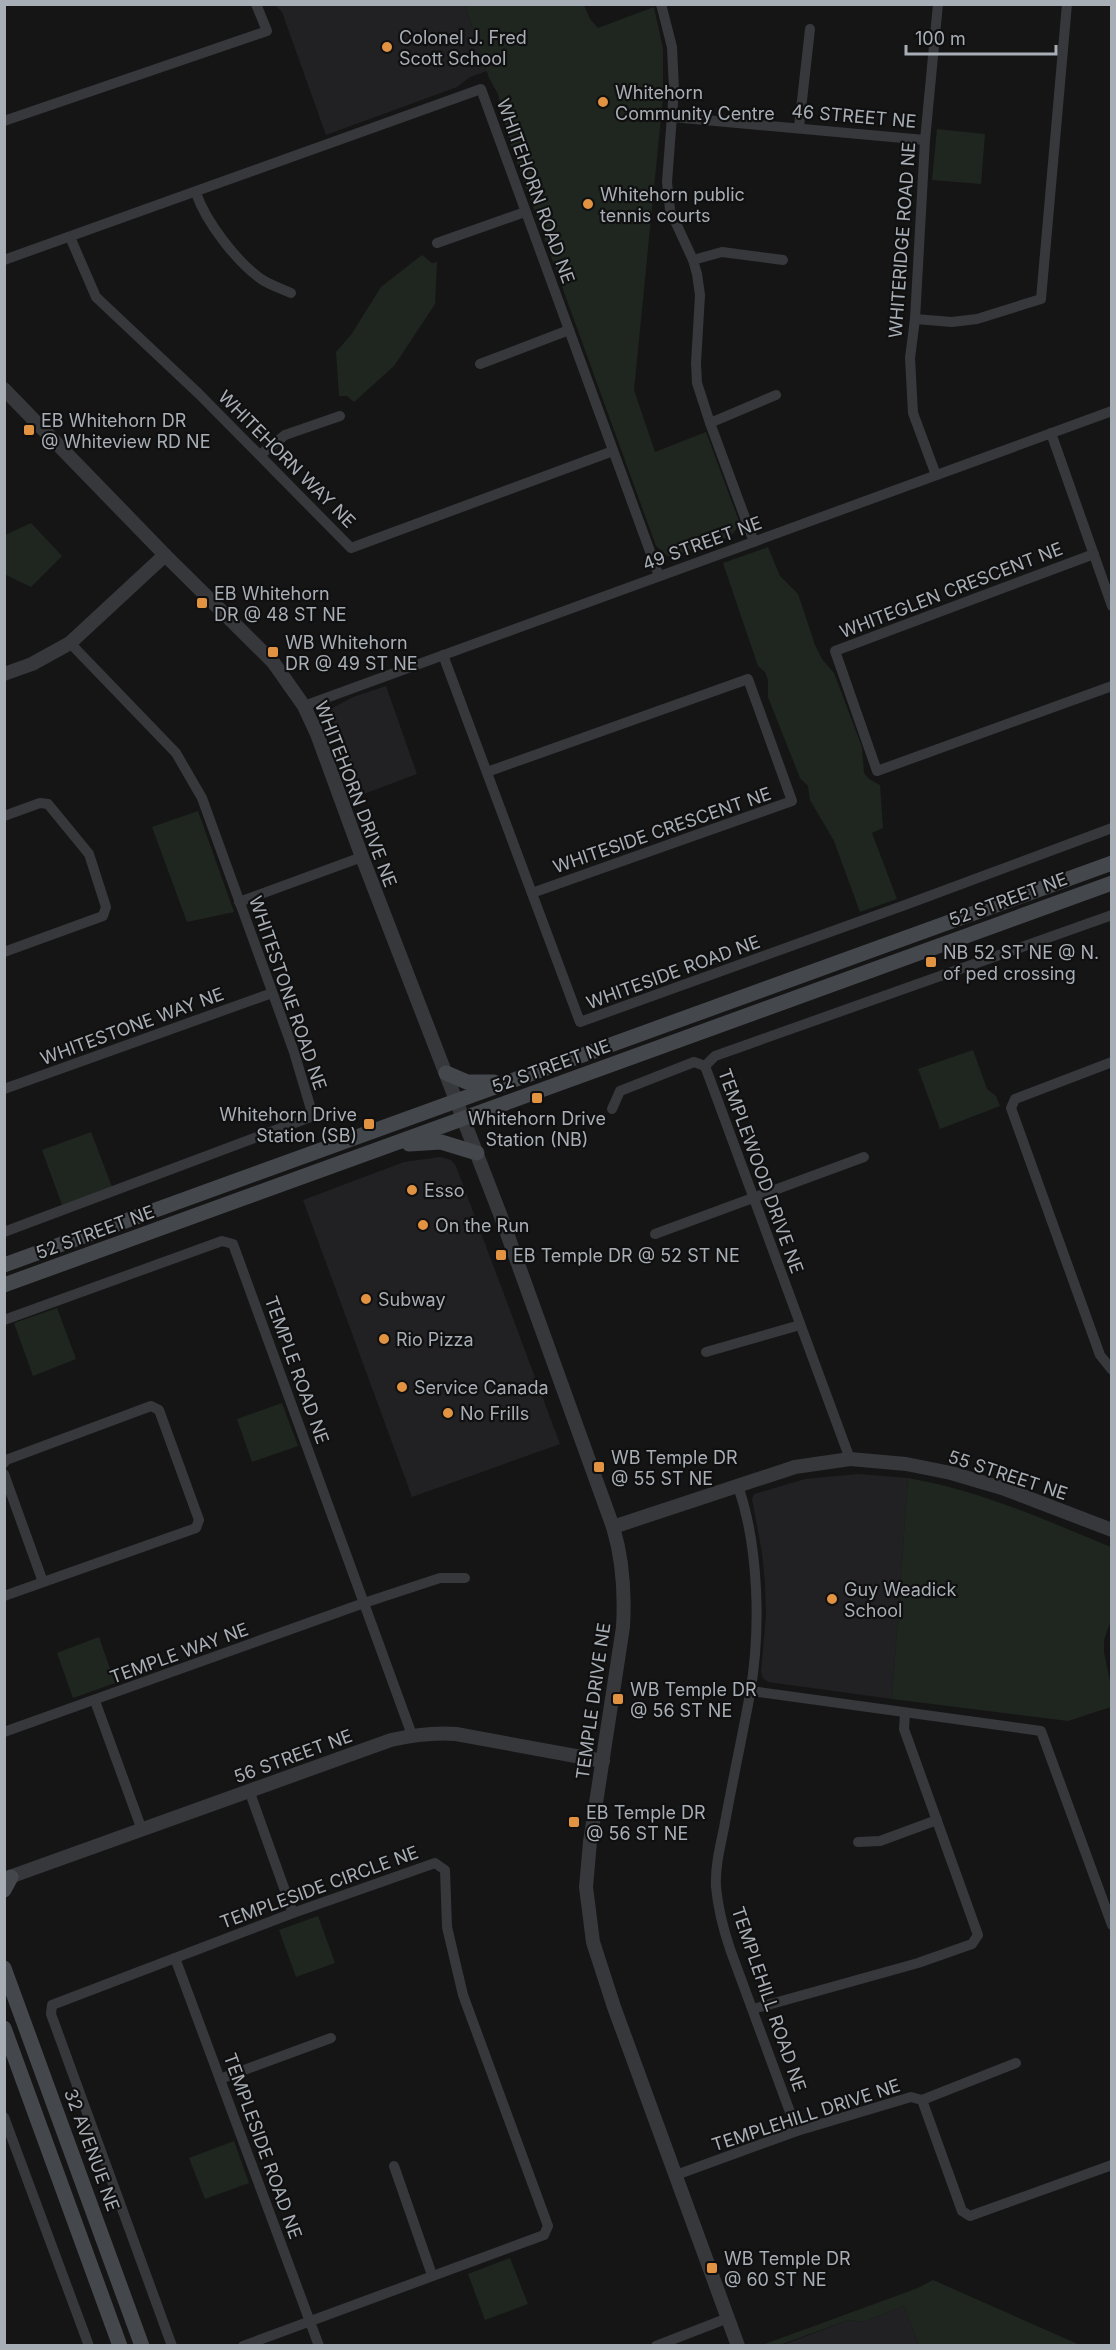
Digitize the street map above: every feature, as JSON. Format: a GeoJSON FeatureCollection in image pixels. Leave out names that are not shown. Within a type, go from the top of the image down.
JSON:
{"type":"FeatureCollection","features":[{"type":"Feature","properties":{"kind":"main road","name":"52 STREET NE"},"geometry":{"type":"LineString","coordinates":[[4,1265],[1112,863]]}},
{"type":"Feature","properties":{"kind":"main road","name":"52 STREET NE"},"geometry":{"type":"LineString","coordinates":[[4,1286],[1112,883]]}},
{"type":"Feature","properties":{"kind":"main road"},"geometry":{"type":"LineString","coordinates":[[446,1073],[467,1082],[506,1082]]}},
{"type":"Feature","properties":{"kind":"main road"},"geometry":{"type":"LineString","coordinates":[[394,1144],[441,1142],[477,1153]]}},
{"type":"Feature","properties":{"kind":"main road","name":"32 AVENUE NE"},"geometry":{"type":"LineString","coordinates":[[4,1968],[142,2346]]}},
{"type":"Feature","properties":{"kind":"main road"},"geometry":{"type":"LineString","coordinates":[[4,2028],[120,2346]]}},
{"type":"Feature","properties":{"kind":"street"},"geometry":{"type":"LineString","coordinates":[[4,121],[267,31],[256,4]]}},
{"type":"Feature","properties":{"kind":"street"},"geometry":{"type":"LineString","coordinates":[[661,4],[672,47],[674,89],[667,182],[670,210],[693,260],[700,295],[697,383],[754,542]]}},
{"type":"Feature","properties":{"kind":"street","name":"WHITERIDGE ROAD NE"},"geometry":{"type":"LineString","coordinates":[[936,475],[914,413],[910,358],[915,319],[925,140],[938,4]]}},
{"type":"Feature","properties":{"kind":"street"},"geometry":{"type":"LineString","coordinates":[[915,319],[952,322],[969,320],[1041,299],[1067,4]]}},
{"type":"Feature","properties":{"kind":"street"},"geometry":{"type":"LineString","coordinates":[[799,127],[810,29]]}},
{"type":"Feature","properties":{"kind":"street","name":"WHITEHORN ROAD NE"},"geometry":{"type":"LineString","coordinates":[[4,260],[481,89],[658,576]]}},
{"type":"Feature","properties":{"kind":"street","name":"46 STREET NE"},"geometry":{"type":"LineString","coordinates":[[672,117],[925,140]]}},
{"type":"Feature","properties":{"kind":"street"},"geometry":{"type":"LineString","coordinates":[[196,193],[201,207],[230,248],[261,279],[291,293]]}},
{"type":"Feature","properties":{"kind":"street"},"geometry":{"type":"LineString","coordinates":[[437,243],[525,212]]}},
{"type":"Feature","properties":{"kind":"street","name":"WHITEHORN WAY NE"},"geometry":{"type":"LineString","coordinates":[[70,237],[96,297],[261,455],[351,548],[613,451]]}},
{"type":"Feature","properties":{"kind":"street"},"geometry":{"type":"LineString","coordinates":[[693,260],[722,252],[783,260]]}},
{"type":"Feature","properties":{"kind":"street"},"geometry":{"type":"LineString","coordinates":[[480,364],[569,330]]}},
{"type":"Feature","properties":{"kind":"street","name":"WHITEHORN DRIVE NE"},"geometry":{"type":"LineString","coordinates":[[4,389],[165,555],[273,662],[304,706],[317,734],[456,1100]]}},
{"type":"Feature","properties":{"kind":"street"},"geometry":{"type":"LineString","coordinates":[[710,423],[776,394]]}},
{"type":"Feature","properties":{"kind":"street","name":"49 STREET NE"},"geometry":{"type":"LineString","coordinates":[[304,706],[1112,411]]}},
{"type":"Feature","properties":{"kind":"street"},"geometry":{"type":"LineString","coordinates":[[261,455],[285,435],[340,416]]}},
{"type":"Feature","properties":{"kind":"street"},"geometry":{"type":"LineString","coordinates":[[1051,433],[1112,606]]}},
{"type":"Feature","properties":{"kind":"street","name":"WHITEGLEN CRESCENT NE"},"geometry":{"type":"LineString","coordinates":[[1094,554],[835,651],[877,771],[1112,686]]}},
{"type":"Feature","properties":{"kind":"street"},"geometry":{"type":"LineString","coordinates":[[4,674],[32,663],[70,643],[165,555]]}},
{"type":"Feature","properties":{"kind":"street","name":"WHITESTONE ROAD NE"},"geometry":{"type":"LineString","coordinates":[[4,1232],[313,1116],[294,1052],[202,798],[190,774],[176,753],[70,643]]}},
{"type":"Feature","properties":{"kind":"street","name":"WHITESIDE ROAD NE"},"geometry":{"type":"LineString","coordinates":[[443,655],[580,1022],[897,909],[1112,828]]}},
{"type":"Feature","properties":{"kind":"street","name":"WHITESIDE CRESCENT NE"},"geometry":{"type":"LineString","coordinates":[[487,772],[748,679],[792,801],[532,893]]}},
{"type":"Feature","properties":{"kind":"street"},"geometry":{"type":"LineString","coordinates":[[4,816],[40,803],[48,804],[89,854],[106,907],[103,916],[4,952]]}},
{"type":"Feature","properties":{"kind":"street"},"geometry":{"type":"LineString","coordinates":[[239,902],[362,857]]}},
{"type":"Feature","properties":{"kind":"street","name":"TEMPLEWOOD DRIVE NE"},"geometry":{"type":"LineString","coordinates":[[850,1459],[705,1066],[715,1056],[1112,915]]}},
{"type":"Feature","properties":{"kind":"street","name":"WHITESTONE WAY NE"},"geometry":{"type":"LineString","coordinates":[[4,1089],[272,993]]}},
{"type":"Feature","properties":{"kind":"street"},"geometry":{"type":"LineString","coordinates":[[612,1109],[620,1091],[694,1062],[705,1066]]}},
{"type":"Feature","properties":{"kind":"street"},"geometry":{"type":"LineString","coordinates":[[1112,1062],[1015,1099],[1011,1108],[1100,1354],[1112,1370]]}},
{"type":"Feature","properties":{"kind":"street","name":"TEMPLE DRIVE NE"},"geometry":{"type":"LineString","coordinates":[[456,1100],[613,1527],[622,1566],[623,1627],[590,1842],[586,1887],[593,1942],[614,2007],[738,2346]]}},
{"type":"Feature","properties":{"kind":"street"},"geometry":{"type":"LineString","coordinates":[[655,1234],[864,1157]]}},
{"type":"Feature","properties":{"kind":"street","name":"TEMPLE ROAD NE"},"geometry":{"type":"LineString","coordinates":[[4,1320],[222,1241],[232,1244],[412,1735]]}},
{"type":"Feature","properties":{"kind":"street"},"geometry":{"type":"LineString","coordinates":[[706,1352],[800,1325]]}},
{"type":"Feature","properties":{"kind":"street"},"geometry":{"type":"LineString","coordinates":[[4,1463],[6,1460],[151,1406],[159,1410],[199,1520],[196,1528],[4,1596]]}},
{"type":"Feature","properties":{"kind":"street","name":"55 STREET NE"},"geometry":{"type":"LineString","coordinates":[[613,1527],[795,1467],[850,1459],[906,1464],[951,1473],[1002,1488],[1112,1530]]}},
{"type":"Feature","properties":{"kind":"street"},"geometry":{"type":"LineString","coordinates":[[4,1474],[43,1582]]}},
{"type":"Feature","properties":{"kind":"street","name":"TEMPLEHILL ROAD NE"},"geometry":{"type":"LineString","coordinates":[[738,1486],[750,1530],[756,1580],[755,1642],[751,1692],[718,1858],[716,1885],[721,1920],[797,2131]]}},
{"type":"Feature","properties":{"kind":"street","name":"TEMPLE WAY NE"},"geometry":{"type":"LineString","coordinates":[[4,1732],[364,1603],[440,1578],[465,1578]]}},
{"type":"Feature","properties":{"kind":"street"},"geometry":{"type":"LineString","coordinates":[[751,1692],[1041,1731],[1112,1925]]}},
{"type":"Feature","properties":{"kind":"street"},"geometry":{"type":"LineString","coordinates":[[95,1701],[142,1830]]}},
{"type":"Feature","properties":{"kind":"street"},"geometry":{"type":"LineString","coordinates":[[753,2009],[918,1963],[972,1944],[978,1935],[904,1729],[905,1713]]}},
{"type":"Feature","properties":{"kind":"street","name":"56 STREET NE"},"geometry":{"type":"LineString","coordinates":[[7,1882],[249,1790],[391,1740],[412,1735],[435,1732],[456,1734],[603,1761]]}},
{"type":"Feature","properties":{"kind":"street"},"geometry":{"type":"LineString","coordinates":[[249,1790],[293,1913]]}},
{"type":"Feature","properties":{"kind":"street"},"geometry":{"type":"LineString","coordinates":[[858,1842],[880,1841],[937,1820]]}},
{"type":"Feature","properties":{"kind":"street","name":"TEMPLESIDE CIRCLE NE"},"geometry":{"type":"LineString","coordinates":[[172,2346],[51,2014],[52,2005],[293,1913],[435,1863],[445,1870],[447,1927],[463,1995],[548,2226],[544,2235],[243,2346]]}},
{"type":"Feature","properties":{"kind":"street","name":"TEMPLESIDE ROAD NE"},"geometry":{"type":"LineString","coordinates":[[175,1958],[319,2346]]}},
{"type":"Feature","properties":{"kind":"street"},"geometry":{"type":"LineString","coordinates":[[220,2079],[331,2038]]}},
{"type":"Feature","properties":{"kind":"street"},"geometry":{"type":"LineString","coordinates":[[922,2100],[1016,2063]]}},
{"type":"Feature","properties":{"kind":"street","name":"TEMPLEHILL DRIVE NE"},"geometry":{"type":"LineString","coordinates":[[676,2175],[797,2131],[911,2097],[922,2100],[962,2211],[970,2216],[1112,2165]]}},
{"type":"Feature","properties":{"kind":"street"},"geometry":{"type":"LineString","coordinates":[[4,2117],[89,2346]]}},
{"type":"Feature","properties":{"kind":"street"},"geometry":{"type":"LineString","coordinates":[[394,2166],[432,2276]]}},
{"type":"Feature","properties":{"kind":"street"},"geometry":{"type":"LineString","coordinates":[[656,2346],[728,2318]]}},
{"type":"Feature","properties":{"kind":"shaded area","name":"Colonel J. Fred Scott School"},"geometry":{"type":"Polygon","coordinates":[[[275,5],[465,5],[487,71],[470,77],[457,87],[326,135],[282,12],[275,5]]]}},
{"type":"Feature","properties":{"kind":"shaded area"},"geometry":{"type":"Polygon","coordinates":[[[465,5],[584,5],[590,19],[598,28],[654,7],[663,49],[663,97],[634,390],[655,452],[706,432],[739,521],[730,536],[674,556],[667,556],[656,546],[510,143],[498,94],[489,78],[465,5]]]}},
{"type":"Feature","properties":{"kind":"shaded area"},"geometry":{"type":"Polygon","coordinates":[[[937,129],[985,134],[981,184],[932,180],[937,129]]]}},
{"type":"Feature","properties":{"kind":"shaded area"},"geometry":{"type":"Polygon","coordinates":[[[422,255],[432,263],[437,262],[435,304],[394,366],[354,402],[347,396],[339,396],[336,352],[351,335],[381,287],[422,255]]]}},
{"type":"Feature","properties":{"kind":"shaded area"},"geometry":{"type":"Polygon","coordinates":[[[31,523],[62,556],[31,587],[4,574],[5,535],[31,523]]]}},
{"type":"Feature","properties":{"kind":"shaded area"},"geometry":{"type":"Polygon","coordinates":[[[768,547],[780,576],[798,594],[815,645],[822,659],[834,673],[862,747],[864,773],[880,785],[883,828],[872,833],[897,899],[860,912],[834,841],[810,800],[808,786],[800,778],[768,697],[768,680],[765,672],[758,666],[723,563],[768,547]]]}},
{"type":"Feature","properties":{"kind":"shaded area"},"geometry":{"type":"Polygon","coordinates":[[[386,686],[417,774],[361,795],[329,710],[353,697],[386,686]]]}},
{"type":"Feature","properties":{"kind":"shaded area"},"geometry":{"type":"Polygon","coordinates":[[[198,811],[234,912],[187,922],[152,827],[198,811]]]}},
{"type":"Feature","properties":{"kind":"shaded area"},"geometry":{"type":"Polygon","coordinates":[[[973,1050],[987,1089],[996,1096],[1000,1106],[940,1129],[918,1069],[973,1050]]]}},
{"type":"Feature","properties":{"kind":"shaded area"},"geometry":{"type":"Polygon","coordinates":[[[91,1132],[112,1187],[62,1205],[42,1150],[91,1132]]]}},
{"type":"Feature","properties":{"kind":"shaded area"},"geometry":{"type":"Polygon","coordinates":[[[440,1157],[451,1160],[456,1166],[560,1444],[412,1497],[303,1200],[404,1162],[440,1157]]]}},
{"type":"Feature","properties":{"kind":"shaded area"},"geometry":{"type":"Polygon","coordinates":[[[57,1308],[76,1359],[33,1376],[14,1323],[57,1308]]]}},
{"type":"Feature","properties":{"kind":"shaded area"},"geometry":{"type":"Polygon","coordinates":[[[282,1403],[298,1446],[252,1462],[237,1419],[282,1403]]]}},
{"type":"Feature","properties":{"kind":"shaded area","name":"Guy Weadick School"},"geometry":{"type":"Polygon","coordinates":[[[858,1474],[908,1478],[892,1699],[768,1682],[763,1678],[761,1672],[766,1615],[765,1583],[752,1499],[754,1494],[805,1479],[858,1474]]]}},
{"type":"Feature","properties":{"kind":"shaded area"},"geometry":{"type":"Polygon","coordinates":[[[908,1478],[986,1498],[1111,1547],[1111,1620],[1104,1640],[1104,1652],[1111,1687],[1111,1707],[1068,1721],[892,1699],[908,1478]]]}},
{"type":"Feature","properties":{"kind":"shaded area"},"geometry":{"type":"Polygon","coordinates":[[[99,1637],[115,1683],[73,1698],[57,1653],[99,1637]]]}},
{"type":"Feature","properties":{"kind":"shaded area"},"geometry":{"type":"Polygon","coordinates":[[[318,1916],[335,1963],[296,1977],[279,1930],[318,1916]]]}},
{"type":"Feature","properties":{"kind":"shaded area"},"geometry":{"type":"Polygon","coordinates":[[[234,2141],[249,2183],[205,2199],[189,2158],[234,2141]]]}},
{"type":"Feature","properties":{"kind":"shaded area"},"geometry":{"type":"Polygon","coordinates":[[[510,2258],[528,2304],[485,2320],[468,2274],[510,2258]]]}},
{"type":"Feature","properties":{"kind":"shaded area"},"geometry":{"type":"Polygon","coordinates":[[[933,2280],[1080,2345],[919,2345],[904,2306],[863,2322],[848,2320],[780,2345],[762,2345],[918,2288],[933,2280]]]}},
{"type":"Feature","properties":{"kind":"shaded area"},"geometry":{"type":"Polygon","coordinates":[[[904,2306],[919,2345],[780,2346],[848,2320],[863,2322],[904,2306]]]}},
{"type":"Feature","properties":{"kind":"place","name":"Colonel J. Fred Scott School"},"geometry":{"type":"Point","coordinates":[387,47]}},
{"type":"Feature","properties":{"kind":"place","name":"Whitehorn Community Centre"},"geometry":{"type":"Point","coordinates":[603,102]}},
{"type":"Feature","properties":{"kind":"place","name":"Whitehorn public tennis courts"},"geometry":{"type":"Point","coordinates":[588,204]}},
{"type":"Feature","properties":{"kind":"place","name":"EB Whitehorn DR @ Whiteview RD NE"},"geometry":{"type":"Point","coordinates":[29,430]}},
{"type":"Feature","properties":{"kind":"place","name":"EB Whitehorn DR @ 48 ST NE"},"geometry":{"type":"Point","coordinates":[202,603]}},
{"type":"Feature","properties":{"kind":"place","name":"WB Whitehorn DR @ 49 ST NE"},"geometry":{"type":"Point","coordinates":[273,652]}},
{"type":"Feature","properties":{"kind":"place","name":"NB 52 ST NE @ N. of ped crossing"},"geometry":{"type":"Point","coordinates":[931,962]}},
{"type":"Feature","properties":{"kind":"place","name":"Whitehorn Drive Station (NB)"},"geometry":{"type":"Point","coordinates":[537,1098]}},
{"type":"Feature","properties":{"kind":"place","name":"Whitehorn Drive Station (SB)"},"geometry":{"type":"Point","coordinates":[369,1124]}},
{"type":"Feature","properties":{"kind":"place","name":"Esso"},"geometry":{"type":"Point","coordinates":[412,1190]}},
{"type":"Feature","properties":{"kind":"place","name":"On the Run"},"geometry":{"type":"Point","coordinates":[423,1225]}},
{"type":"Feature","properties":{"kind":"place","name":"EB Temple DR @ 52 ST NE"},"geometry":{"type":"Point","coordinates":[501,1255]}},
{"type":"Feature","properties":{"kind":"place","name":"Subway"},"geometry":{"type":"Point","coordinates":[366,1299]}},
{"type":"Feature","properties":{"kind":"place","name":"Rio Pizza"},"geometry":{"type":"Point","coordinates":[384,1339]}},
{"type":"Feature","properties":{"kind":"place","name":"Service Canada"},"geometry":{"type":"Point","coordinates":[402,1387]}},
{"type":"Feature","properties":{"kind":"place","name":"No Frills"},"geometry":{"type":"Point","coordinates":[448,1413]}},
{"type":"Feature","properties":{"kind":"place","name":"WB Temple DR @ 55 ST NE"},"geometry":{"type":"Point","coordinates":[599,1467]}},
{"type":"Feature","properties":{"kind":"place","name":"Guy Weadick School"},"geometry":{"type":"Point","coordinates":[832,1599]}},
{"type":"Feature","properties":{"kind":"place","name":"WB Temple DR @ 56 ST NE"},"geometry":{"type":"Point","coordinates":[618,1699]}},
{"type":"Feature","properties":{"kind":"place","name":"EB Temple DR @ 56 ST NE"},"geometry":{"type":"Point","coordinates":[574,1822]}},
{"type":"Feature","properties":{"kind":"place","name":"WB Temple DR @ 60 ST NE"},"geometry":{"type":"Point","coordinates":[712,2268]}}]}
